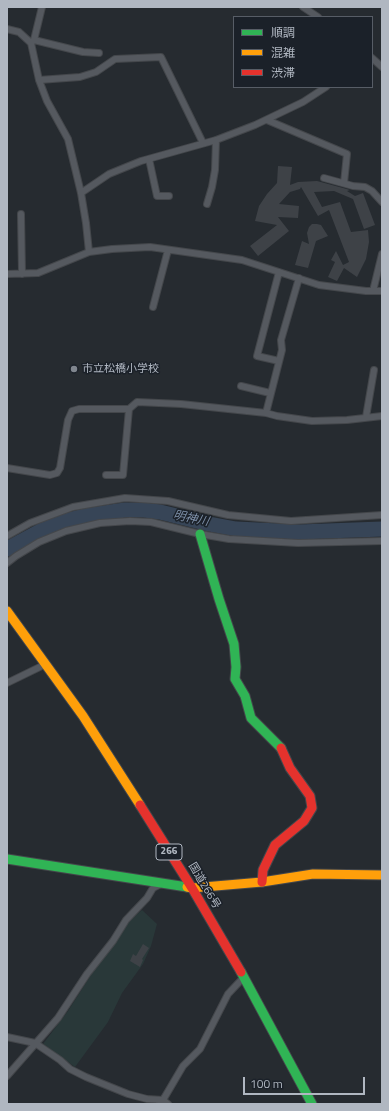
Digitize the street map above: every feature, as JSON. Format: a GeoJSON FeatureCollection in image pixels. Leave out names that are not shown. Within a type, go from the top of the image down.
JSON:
{"type":"FeatureCollection","features":[{"type":"Feature","properties":{"kind":"main road"},"geometry":{"type":"LineString","coordinates":[[200,534],[234,644],[236,666],[235,679],[245,696],[252,718],[262,730],[280,746],[290,768],[310,796],[312,808],[304,820],[275,845],[263,870],[262,882]]}},
{"type":"Feature","properties":{"kind":"main road","name":"国道266号"},"geometry":{"type":"LineString","coordinates":[[7,611],[83,716],[192,888],[244,977],[312,1104]]}},
{"type":"Feature","properties":{"kind":"main road"},"geometry":{"type":"LineString","coordinates":[[7,859],[192,888],[262,882],[313,874],[382,875]]}},
{"type":"Feature","properties":{"kind":"street"},"geometry":{"type":"LineString","coordinates":[[42,7],[33,42],[39,80],[47,101],[68,139],[81,193],[89,252]]}},
{"type":"Feature","properties":{"kind":"street"},"geometry":{"type":"LineString","coordinates":[[302,7],[316,16]]}},
{"type":"Feature","properties":{"kind":"street"},"geometry":{"type":"LineString","coordinates":[[7,29],[19,32],[33,42],[76,51],[100,54]]}},
{"type":"Feature","properties":{"kind":"street"},"geometry":{"type":"LineString","coordinates":[[39,80],[80,77],[96,72],[115,59],[161,57],[203,143]]}},
{"type":"Feature","properties":{"kind":"street"},"geometry":{"type":"LineString","coordinates":[[373,59],[382,66]]}},
{"type":"Feature","properties":{"kind":"street"},"geometry":{"type":"LineString","coordinates":[[81,193],[109,174],[149,159],[229,136],[303,102],[324,88]]}},
{"type":"Feature","properties":{"kind":"street"},"geometry":{"type":"LineString","coordinates":[[266,120],[347,154],[344,183]]}},
{"type":"Feature","properties":{"kind":"street"},"geometry":{"type":"LineString","coordinates":[[207,204],[215,170],[216,140]]}},
{"type":"Feature","properties":{"kind":"street"},"geometry":{"type":"LineString","coordinates":[[149,159],[157,196],[169,196]]}},
{"type":"Feature","properties":{"kind":"street"},"geometry":{"type":"LineString","coordinates":[[324,178],[365,187],[372,191],[382,202]]}},
{"type":"Feature","properties":{"kind":"street"},"geometry":{"type":"LineString","coordinates":[[22,214],[22,274]]}},
{"type":"Feature","properties":{"kind":"street"},"geometry":{"type":"LineString","coordinates":[[7,274],[38,273],[89,252],[150,247],[242,260],[319,285],[382,291]]}},
{"type":"Feature","properties":{"kind":"street"},"geometry":{"type":"LineString","coordinates":[[153,307],[168,250]]}},
{"type":"Feature","properties":{"kind":"street"},"geometry":{"type":"LineString","coordinates":[[373,291],[382,254]]}},
{"type":"Feature","properties":{"kind":"street"},"geometry":{"type":"LineString","coordinates":[[279,272],[257,356],[279,361]]}},
{"type":"Feature","properties":{"kind":"street"},"geometry":{"type":"LineString","coordinates":[[266,413],[282,350],[281,340],[299,278]]}},
{"type":"Feature","properties":{"kind":"street"},"geometry":{"type":"LineString","coordinates":[[366,417],[374,370]]}},
{"type":"Feature","properties":{"kind":"street"},"geometry":{"type":"LineString","coordinates":[[241,386],[270,393]]}},
{"type":"Feature","properties":{"kind":"street"},"geometry":{"type":"LineString","coordinates":[[7,468],[50,475],[57,473],[60,468],[68,420],[72,411],[79,409],[129,409],[137,402],[153,402],[266,413],[312,421],[347,420],[382,416]]}},
{"type":"Feature","properties":{"kind":"street"},"geometry":{"type":"LineString","coordinates":[[106,475],[123,476],[129,409]]}},
{"type":"Feature","properties":{"kind":"street"},"geometry":{"type":"LineString","coordinates":[[7,536],[30,523],[73,507],[125,498],[168,501],[228,515],[291,521],[382,515]]}},
{"type":"Feature","properties":{"kind":"street"},"geometry":{"type":"LineString","coordinates":[[7,563],[39,542],[66,531],[100,523],[130,521],[151,522],[200,534],[229,539],[298,543],[382,541]]}},
{"type":"Feature","properties":{"kind":"street"},"geometry":{"type":"LineString","coordinates":[[7,683],[46,664]]}},
{"type":"Feature","properties":{"kind":"street"},"geometry":{"type":"LineString","coordinates":[[7,1076],[58,1018],[87,974],[113,941],[126,920],[147,898],[153,888],[163,883]]}},
{"type":"Feature","properties":{"kind":"street"},"geometry":{"type":"LineString","coordinates":[[7,1037],[36,1044],[45,1049],[76,1073],[128,1094],[163,1103],[182,1066],[200,1048],[228,994],[244,977]]}},
{"type":"Feature","properties":{"kind":"shaded area"},"geometry":{"type":"Polygon","coordinates":[[[142,910],[157,924],[151,946],[143,964],[122,993],[108,1022],[75,1067],[43,1044],[68,1011],[96,967],[129,921],[142,910]]]}},
{"type":"Feature","properties":{"kind":"building"},"geometry":{"type":"Polygon","coordinates":[[[278,166],[292,167],[290,185],[298,182],[317,181],[350,190],[347,191],[355,196],[363,193],[375,225],[364,229],[353,199],[334,191],[314,192],[322,207],[340,202],[351,232],[368,230],[369,242],[366,259],[357,277],[344,268],[337,281],[328,277],[335,262],[331,260],[336,251],[343,265],[349,262],[329,210],[318,216],[301,187],[300,189],[290,192],[279,204],[299,206],[298,218],[278,217],[289,231],[258,256],[250,246],[277,225],[255,221],[259,206],[277,183],[278,166]]]}},
{"type":"Feature","properties":{"kind":"building"},"geometry":{"type":"Polygon","coordinates":[[[312,224],[321,225],[328,236],[316,241],[308,268],[295,265],[302,241],[309,244],[307,233],[312,224]]]}},
{"type":"Feature","properties":{"kind":"building"},"geometry":{"type":"Polygon","coordinates":[[[143,944],[149,948],[142,959],[143,960],[140,967],[130,961],[133,954],[136,956],[143,944]]]}},
{"type":"Feature","properties":{"kind":"waterway","name":"明神川"},"geometry":{"type":"LineString","coordinates":[[7,549],[44,529],[65,521],[84,516],[125,510],[160,512],[236,529],[300,532],[382,529]]}},
{"type":"Feature","properties":{"kind":"traffic: fast"},"geometry":{"type":"LineString","coordinates":[[200,534],[234,644],[236,667],[235,679],[245,696],[251,718],[281,748]]}},
{"type":"Feature","properties":{"kind":"traffic: fast"},"geometry":{"type":"LineString","coordinates":[[7,859],[187,887]]}},
{"type":"Feature","properties":{"kind":"traffic: fast"},"geometry":{"type":"LineString","coordinates":[[241,972],[312,1104]]}},
{"type":"Feature","properties":{"kind":"traffic: slow"},"geometry":{"type":"LineString","coordinates":[[7,611],[83,716],[140,805]]}},
{"type":"Feature","properties":{"kind":"traffic: slow"},"geometry":{"type":"LineString","coordinates":[[187,887],[192,888],[262,882],[313,874],[382,875]]}},
{"type":"Feature","properties":{"kind":"traffic: jam"},"geometry":{"type":"LineString","coordinates":[[262,882],[263,870],[275,845],[304,821],[312,808],[310,796],[290,768],[281,748]]}},
{"type":"Feature","properties":{"kind":"traffic: jam"},"geometry":{"type":"LineString","coordinates":[[140,805],[192,888],[241,972]]}},
{"type":"Feature","properties":{"kind":"place","name":"市立松橋小学校"},"geometry":{"type":"Point","coordinates":[74,369]}}]}
